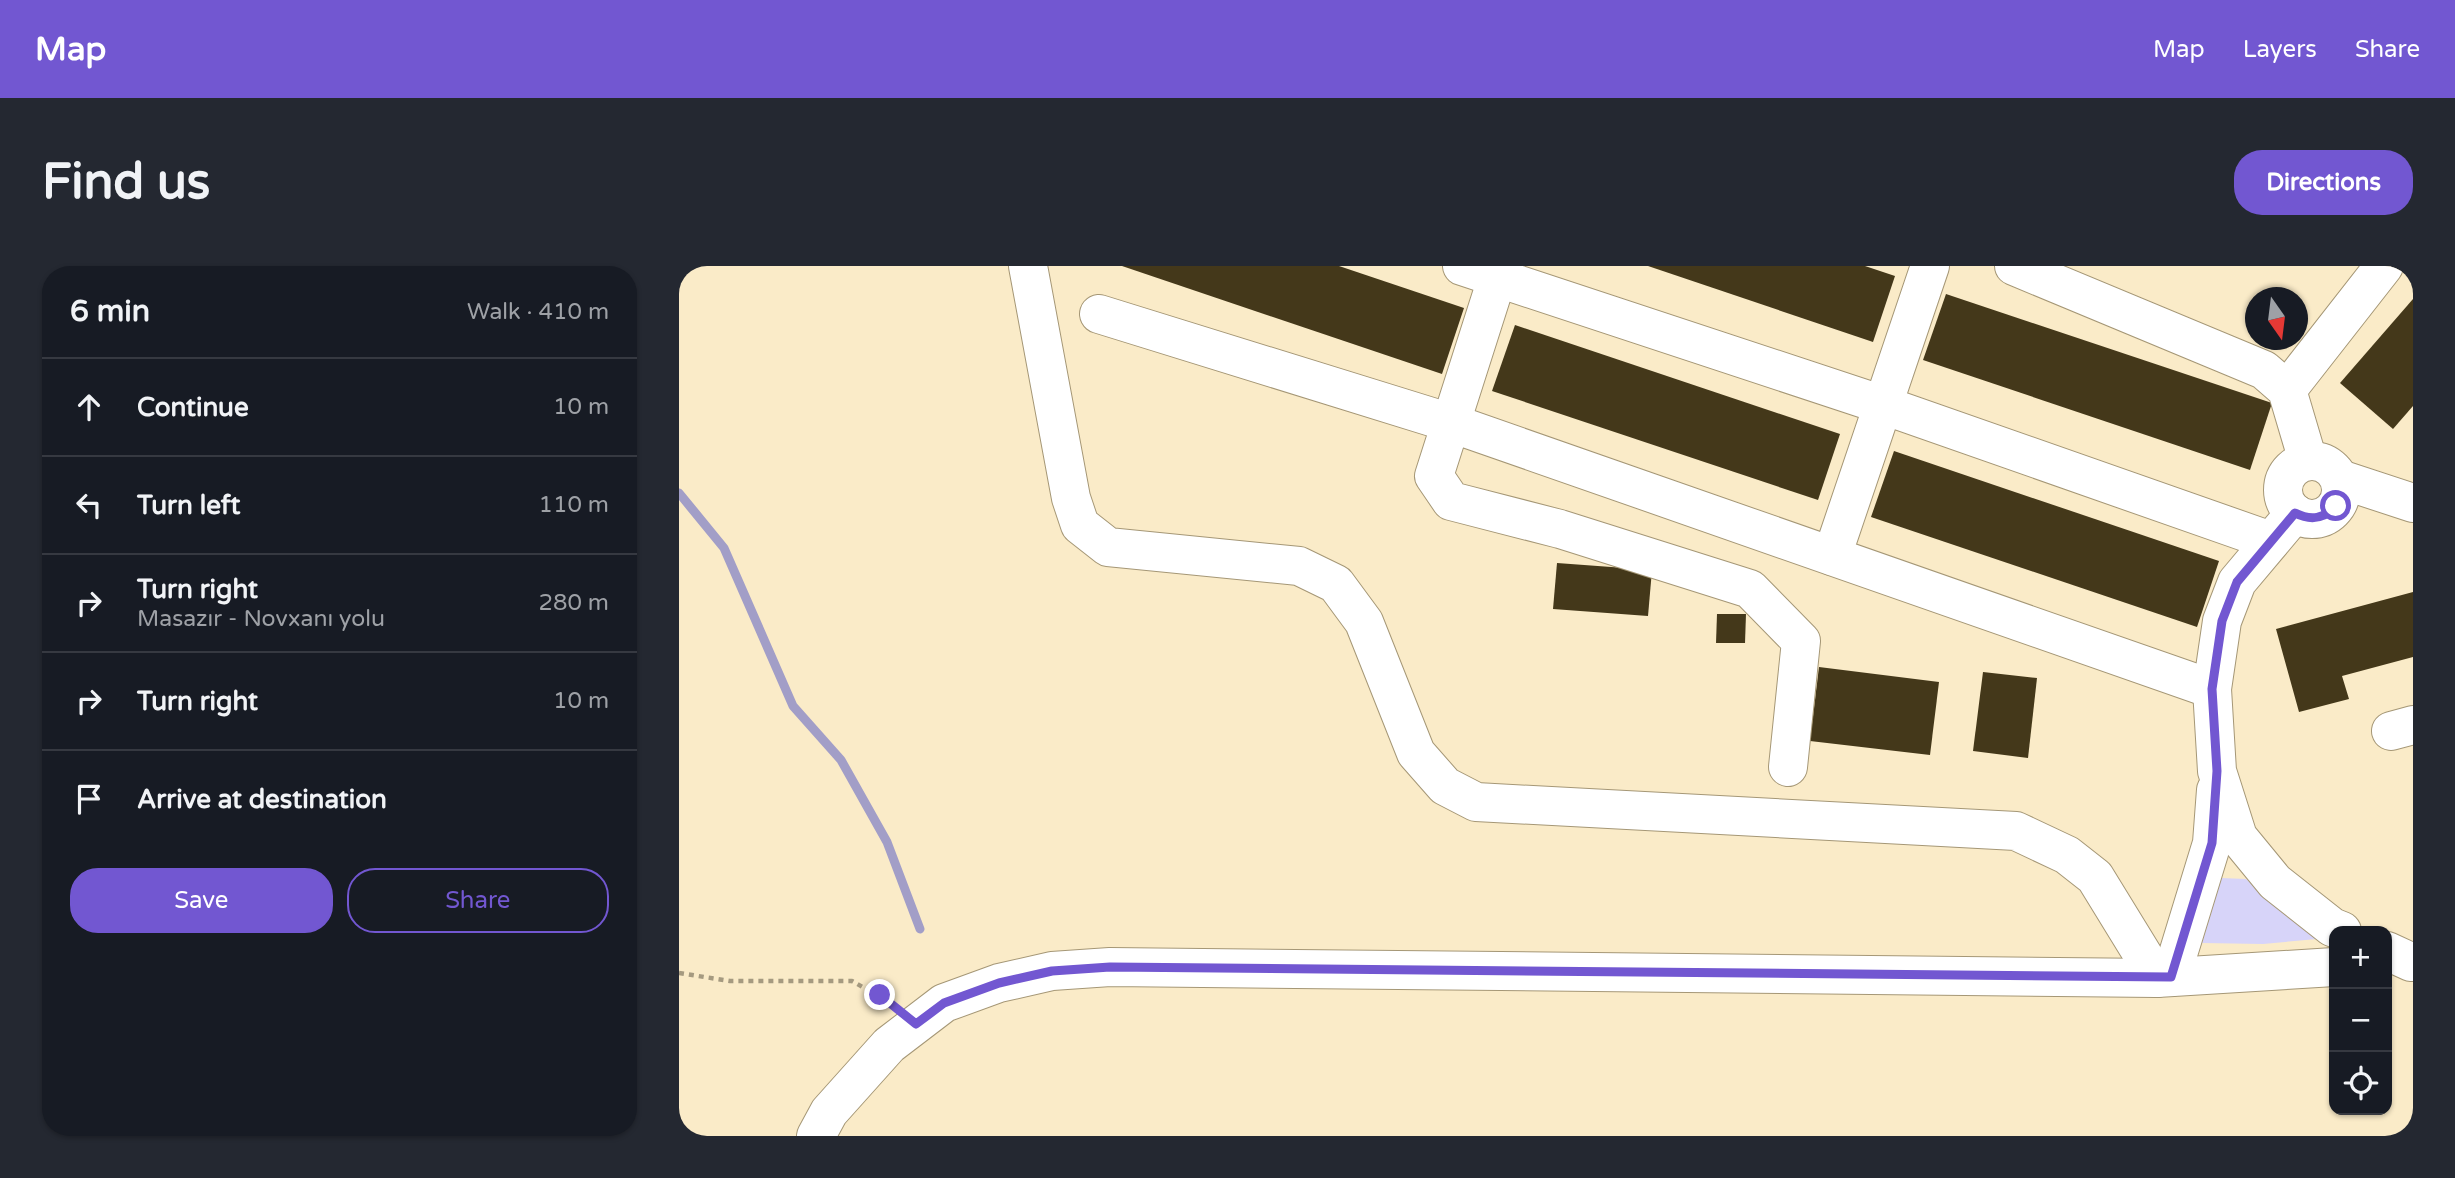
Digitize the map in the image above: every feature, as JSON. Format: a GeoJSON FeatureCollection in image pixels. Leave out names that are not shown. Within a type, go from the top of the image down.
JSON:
{"type":"FeatureCollection","features":[{"type":"Feature","properties":{"kind":"street"},"geometry":{"type":"LineString","coordinates":[[1028,266],[1071,498],[1080,525],[1108,547],[1299,566],[1336,584],[1364,622],[1416,753],[1445,786],[1476,802],[2016,831],[2067,855],[2095,877],[2164,978]]}},
{"type":"Feature","properties":{"kind":"street"},"geometry":{"type":"LineString","coordinates":[[1832,556],[1930,266]]}},
{"type":"Feature","properties":{"kind":"street"},"geometry":{"type":"LineString","coordinates":[[2014,266],[2264,370],[2287,390],[2324,470]]}},
{"type":"Feature","properties":{"kind":"street"},"geometry":{"type":"LineString","coordinates":[[2287,390],[2384,266]]}},
{"type":"Feature","properties":{"kind":"street"},"geometry":{"type":"LineString","coordinates":[[1788,767],[1801,641],[1750,589],[1560,529],[1451,500],[1434,475],[1451,423],[1487,270],[1883,405],[2283,527]]}},
{"type":"Feature","properties":{"kind":"street"},"geometry":{"type":"LineString","coordinates":[[1099,314],[1451,423],[2212,689]]}},
{"type":"Feature","properties":{"kind":"street"},"geometry":{"type":"LineString","coordinates":[[2164,978],[2212,843],[2217,771],[2212,689],[2222,621],[2237,582],[2283,527],[2285,479],[2290,470],[2324,470],[2407,492]]}},
{"type":"Feature","properties":{"kind":"street"},"geometry":{"type":"LineString","coordinates":[[2217,771],[2238,836],[2275,882],[2331,926]]}},
{"type":"Feature","properties":{"kind":"street"},"geometry":{"type":"LineString","coordinates":[[816,1136],[829,1112],[861,1074],[889,1045],[944,1003],[999,983],[1052,971],[1110,967],[2164,978],[2329,967]]}},
{"type":"Feature","properties":{"kind":"path"},"geometry":{"type":"LineString","coordinates":[[679,974],[730,981],[852,981],[880,995],[916,1024]]}},
{"type":"Feature","properties":{"kind":"shaded area"},"geometry":{"type":"Polygon","coordinates":[[[2221,878],[2246,879],[2317,939],[2263,944],[2202,943],[2221,878]]]}},
{"type":"Feature","properties":{"kind":"building"},"geometry":{"type":"Polygon","coordinates":[[[1122,266],[1339,266],[1464,308],[1442,374],[1122,266]]]}},
{"type":"Feature","properties":{"kind":"building"},"geometry":{"type":"Polygon","coordinates":[[[1648,266],[1865,266],[1895,276],[1873,342],[1648,266]]]}},
{"type":"Feature","properties":{"kind":"building"},"geometry":{"type":"Polygon","coordinates":[[[1946,294],[2272,403],[2250,470],[1923,360],[1946,294]]]}},
{"type":"Feature","properties":{"kind":"building"},"geometry":{"type":"Polygon","coordinates":[[[2413,299],[2413,406],[2393,429],[2340,383],[2413,299]]]}},
{"type":"Feature","properties":{"kind":"building"},"geometry":{"type":"Polygon","coordinates":[[[1515,325],[1840,434],[1818,500],[1492,391],[1515,325]]]}},
{"type":"Feature","properties":{"kind":"building"},"geometry":{"type":"Polygon","coordinates":[[[1894,451],[2219,561],[2197,627],[1871,517],[1894,451]]]}},
{"type":"Feature","properties":{"kind":"building"},"geometry":{"type":"Polygon","coordinates":[[[1557,563],[1652,570],[1648,616],[1553,609],[1557,563]]]}},
{"type":"Feature","properties":{"kind":"building"},"geometry":{"type":"Polygon","coordinates":[[[2413,592],[2413,657],[2342,676],[2349,699],[2299,712],[2276,629],[2413,592]]]}},
{"type":"Feature","properties":{"kind":"building"},"geometry":{"type":"Polygon","coordinates":[[[1717,614],[1746,614],[1745,643],[1716,643],[1717,614]]]}},
{"type":"Feature","properties":{"kind":"building"},"geometry":{"type":"Polygon","coordinates":[[[1819,667],[1939,682],[1930,755],[1810,741],[1819,667]]]}},
{"type":"Feature","properties":{"kind":"building"},"geometry":{"type":"Polygon","coordinates":[[[1983,672],[2037,678],[2028,758],[1973,751],[1983,672]]]}},
{"type":"Feature","properties":{"kind":"waterway"},"geometry":{"type":"LineString","coordinates":[[679,493],[724,548],[793,706],[841,760],[887,842],[920,929]]}},
{"type":"Feature","properties":{"kind":"route"},"geometry":{"type":"LineString","coordinates":[[880,995],[916,1024],[944,1003],[999,983],[1052,971],[1110,967],[2171,977],[2212,843],[2217,771],[2212,689],[2222,621],[2237,582],[2295,513],[2312,519],[2330,513],[2336,506]]}}]}
